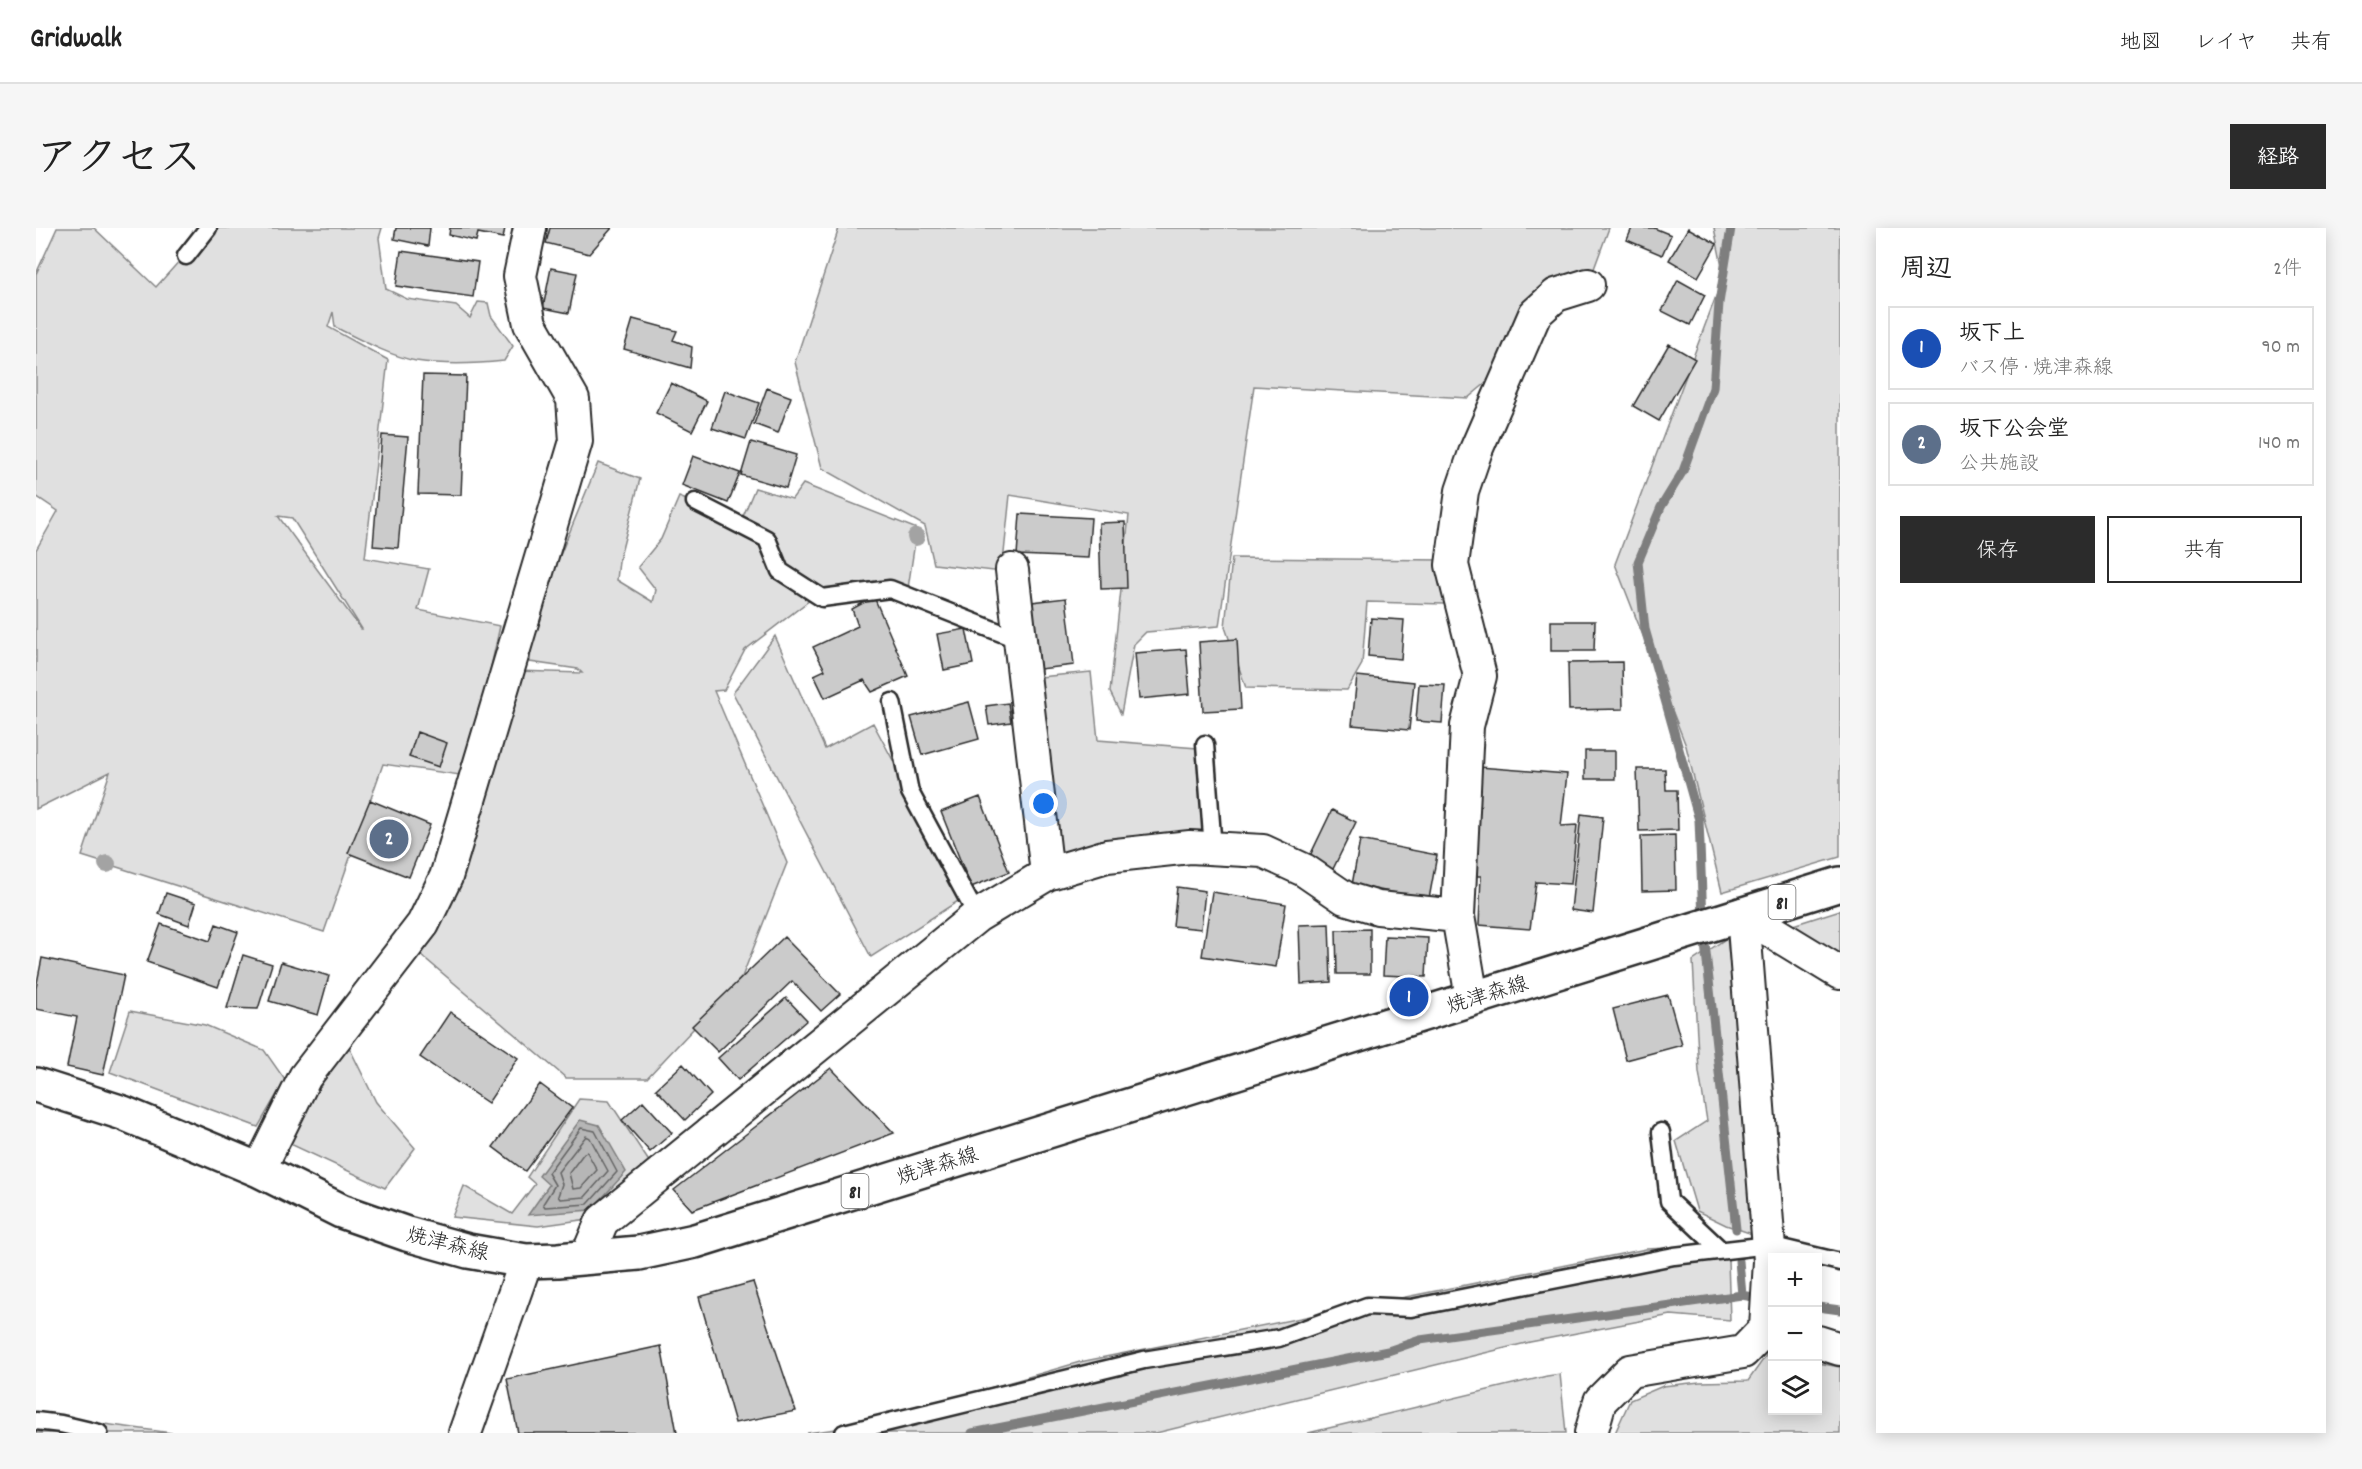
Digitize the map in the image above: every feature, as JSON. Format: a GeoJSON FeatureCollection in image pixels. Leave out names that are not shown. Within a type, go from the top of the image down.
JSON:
{"type":"FeatureCollection","features":[{"type":"Feature","properties":{"kind":"main road","name":"焼津森線"},"geometry":{"type":"LineString","coordinates":[[36,1085],[123,1113],[259,1170],[341,1211],[407,1234],[468,1251],[526,1261],[639,1253],[695,1241],[1840,884]]}},
{"type":"Feature","properties":{"kind":"street"},"geometry":{"type":"LineString","coordinates":[[259,1170],[305,1077],[423,924],[446,877],[576,441],[573,399],[530,324],[520,276],[530,228]]}},
{"type":"Feature","properties":{"kind":"street"},"geometry":{"type":"LineString","coordinates":[[1472,998],[1458,916],[1467,726],[1479,676],[1452,565],[1462,491],[1476,450],[1535,314],[1556,295],[1588,285]]}},
{"type":"Feature","properties":{"kind":"street"},"geometry":{"type":"LineString","coordinates":[[1012,570],[1047,874]]}},
{"type":"Feature","properties":{"kind":"street"},"geometry":{"type":"LineString","coordinates":[[587,1257],[602,1221],[977,916],[1047,874],[1107,856],[1190,847],[1263,851],[1304,870],[1345,898],[1378,908],[1458,916]]}},
{"type":"Feature","properties":{"kind":"street"},"geometry":{"type":"LineString","coordinates":[[1734,917],[1840,973]]}},
{"type":"Feature","properties":{"kind":"street"},"geometry":{"type":"LineString","coordinates":[[1734,917],[1770,1253]]}},
{"type":"Feature","properties":{"kind":"street"},"geometry":{"type":"LineString","coordinates":[[465,1433],[526,1261]]}},
{"type":"Feature","properties":{"kind":"street"},"geometry":{"type":"LineString","coordinates":[[1591,1433],[1600,1401],[1630,1371],[1743,1352],[1768,1324]]}},
{"type":"Feature","properties":{"kind":"street"},"geometry":{"type":"LineString","coordinates":[[1822,1343],[1840,1348]]}},
{"type":"Feature","properties":{"kind":"lane"},"geometry":{"type":"LineString","coordinates":[[186,255],[208,228]]}},
{"type":"Feature","properties":{"kind":"lane"},"geometry":{"type":"LineString","coordinates":[[694,502],[767,539],[780,571],[822,598],[890,589],[1019,640]]}},
{"type":"Feature","properties":{"kind":"lane"},"geometry":{"type":"LineString","coordinates":[[892,702],[910,792],[977,916]]}},
{"type":"Feature","properties":{"kind":"lane"},"geometry":{"type":"LineString","coordinates":[[1205,744],[1213,849]]}},
{"type":"Feature","properties":{"kind":"lane"},"geometry":{"type":"LineString","coordinates":[[1661,1132],[1669,1201],[1721,1250]]}},
{"type":"Feature","properties":{"kind":"lane"},"geometry":{"type":"LineString","coordinates":[[844,1433],[1144,1360],[1279,1338],[1366,1306],[1411,1308],[1674,1256],[1721,1250],[1770,1253]]}},
{"type":"Feature","properties":{"kind":"lane"},"geometry":{"type":"LineString","coordinates":[[1822,1260],[1840,1262]]}},
{"type":"Feature","properties":{"kind":"lane"},"geometry":{"type":"LineString","coordinates":[[36,1421],[99,1433]]}},
{"type":"Feature","properties":{"kind":"shaded area"},"geometry":{"type":"Polygon","coordinates":[[[57,228],[94,228],[156,287],[209,228],[382,228],[379,238],[386,289],[407,299],[456,306],[470,318],[478,302],[488,303],[491,316],[513,346],[504,361],[460,364],[416,361],[375,347],[335,327],[333,312],[328,327],[388,360],[365,558],[429,569],[418,610],[500,626],[467,776],[383,764],[324,932],[82,856],[110,772],[36,809],[36,550],[58,511],[36,496],[36,274],[57,228]],[[278,516],[362,629],[292,518],[278,516]]]}},
{"type":"Feature","properties":{"kind":"shaded area"},"geometry":{"type":"Polygon","coordinates":[[[839,228],[1609,228],[1588,285],[1532,307],[1486,383],[1468,398],[1254,386],[1219,626],[1146,632],[1134,644],[1121,714],[1110,692],[1129,515],[1010,495],[1002,572],[934,564],[925,526],[822,468],[795,362],[839,228]]]}},
{"type":"Feature","properties":{"kind":"shaded area"},"geometry":{"type":"Polygon","coordinates":[[[1714,228],[1840,228],[1840,857],[1722,892],[1686,746],[1615,564],[1724,275],[1714,228]]]}},
{"type":"Feature","properties":{"kind":"shaded area"},"geometry":{"type":"Polygon","coordinates":[[[598,463],[640,479],[619,561],[617,580],[653,602],[656,590],[638,567],[661,539],[679,497],[741,521],[755,488],[792,499],[803,484],[917,529],[908,588],[823,590],[745,650],[724,690],[714,691],[787,863],[742,977],[647,1078],[566,1078],[414,949],[516,671],[582,673],[578,669],[530,662],[533,621],[598,463]]]}},
{"type":"Feature","properties":{"kind":"shaded area"},"geometry":{"type":"Polygon","coordinates":[[[1232,558],[1444,560],[1444,604],[1367,602],[1362,664],[1347,690],[1246,688],[1225,627],[1232,558]]]}},
{"type":"Feature","properties":{"kind":"shaded area"},"geometry":{"type":"Polygon","coordinates":[[[775,636],[825,749],[873,723],[966,896],[871,957],[733,693],[775,636]]]}},
{"type":"Feature","properties":{"kind":"shaded area"},"geometry":{"type":"Polygon","coordinates":[[[1091,672],[1098,740],[1197,748],[1206,835],[1057,859],[1040,677],[1091,672]]]}},
{"type":"Feature","properties":{"kind":"shaded area"},"geometry":{"type":"Polygon","coordinates":[[[1840,910],[1840,954],[1790,926],[1840,910]]]}},
{"type":"Feature","properties":{"kind":"shaded area"},"geometry":{"type":"Polygon","coordinates":[[[1727,938],[1739,1036],[1755,1235],[1726,1225],[1697,1211],[1676,1141],[1707,1121],[1699,1072],[1693,961],[1727,938]]]}},
{"type":"Feature","properties":{"kind":"shaded area"},"geometry":{"type":"Polygon","coordinates":[[[130,1011],[205,1025],[264,1050],[285,1080],[258,1127],[110,1072],[130,1011]]]}},
{"type":"Feature","properties":{"kind":"shaded area"},"geometry":{"type":"Polygon","coordinates":[[[347,1043],[376,1102],[415,1148],[385,1188],[286,1142],[347,1043]]]}},
{"type":"Feature","properties":{"kind":"shaded area"},"geometry":{"type":"Polygon","coordinates":[[[579,1099],[609,1101],[650,1163],[595,1218],[538,1226],[452,1217],[464,1186],[512,1214],[535,1184],[527,1177],[579,1099]]]}},
{"type":"Feature","properties":{"kind":"shaded area"},"geometry":{"type":"Polygon","coordinates":[[[1692,1247],[1728,1260],[1730,1320],[1671,1315],[1530,1342],[1156,1433],[807,1433],[858,1426],[1080,1362],[1646,1249],[1692,1247]]]}},
{"type":"Feature","properties":{"kind":"shaded area"},"geometry":{"type":"Polygon","coordinates":[[[1768,1353],[1768,1415],[1822,1415],[1822,1364],[1840,1367],[1840,1433],[1615,1433],[1630,1400],[1663,1386],[1700,1382],[1748,1381],[1768,1353]]]}},
{"type":"Feature","properties":{"kind":"shaded area"},"geometry":{"type":"Polygon","coordinates":[[[1560,1374],[1566,1433],[1308,1433],[1547,1376],[1560,1374]]]}},
{"type":"Feature","properties":{"kind":"shaded area"},"geometry":{"type":"Polygon","coordinates":[[[36,1415],[172,1433],[36,1433],[36,1415]]]}},
{"type":"Feature","properties":{"kind":"water"},"geometry":{"type":"Polygon","coordinates":[[[580,1120],[599,1125],[626,1172],[591,1210],[528,1215],[549,1185],[539,1176],[580,1120]]]}},
{"type":"Feature","properties":{"kind":"building"},"geometry":{"type":"Polygon","coordinates":[[[396,228],[430,228],[428,246],[394,239],[396,228]]]}},
{"type":"Feature","properties":{"kind":"building"},"geometry":{"type":"Polygon","coordinates":[[[450,228],[505,228],[503,238],[478,233],[476,241],[449,235],[450,228]]]}},
{"type":"Feature","properties":{"kind":"building"},"geometry":{"type":"Polygon","coordinates":[[[550,228],[612,228],[589,254],[546,243],[550,228]]]}},
{"type":"Feature","properties":{"kind":"building"},"geometry":{"type":"Polygon","coordinates":[[[1632,228],[1654,228],[1671,235],[1662,255],[1627,240],[1632,228]]]}},
{"type":"Feature","properties":{"kind":"building"},"geometry":{"type":"Polygon","coordinates":[[[1688,228],[1717,244],[1698,277],[1669,260],[1688,228]]]}},
{"type":"Feature","properties":{"kind":"building"},"geometry":{"type":"Polygon","coordinates":[[[401,251],[478,262],[473,297],[396,286],[401,251]]]}},
{"type":"Feature","properties":{"kind":"building"},"geometry":{"type":"Polygon","coordinates":[[[551,268],[577,273],[569,313],[543,308],[551,268]]]}},
{"type":"Feature","properties":{"kind":"building"},"geometry":{"type":"Polygon","coordinates":[[[1678,280],[1705,295],[1690,325],[1662,311],[1678,280]]]}},
{"type":"Feature","properties":{"kind":"building"},"geometry":{"type":"Polygon","coordinates":[[[633,319],[677,331],[673,340],[692,347],[690,368],[624,349],[633,319]]]}},
{"type":"Feature","properties":{"kind":"building"},"geometry":{"type":"Polygon","coordinates":[[[1669,344],[1695,359],[1659,421],[1633,406],[1669,344]]]}},
{"type":"Feature","properties":{"kind":"building"},"geometry":{"type":"Polygon","coordinates":[[[423,375],[466,376],[461,495],[418,494],[423,375]]]}},
{"type":"Feature","properties":{"kind":"building"},"geometry":{"type":"Polygon","coordinates":[[[671,383],[707,401],[692,431],[656,413],[671,383]]]}},
{"type":"Feature","properties":{"kind":"building"},"geometry":{"type":"Polygon","coordinates":[[[767,388],[791,397],[778,433],[754,424],[767,388]]]}},
{"type":"Feature","properties":{"kind":"building"},"geometry":{"type":"Polygon","coordinates":[[[725,391],[759,403],[746,439],[712,428],[725,391]]]}},
{"type":"Feature","properties":{"kind":"building"},"geometry":{"type":"Polygon","coordinates":[[[382,435],[408,437],[398,548],[373,546],[382,435]]]}},
{"type":"Feature","properties":{"kind":"building"},"geometry":{"type":"Polygon","coordinates":[[[751,442],[796,455],[786,488],[741,475],[751,442]]]}},
{"type":"Feature","properties":{"kind":"building"},"geometry":{"type":"Polygon","coordinates":[[[693,456],[740,473],[728,503],[682,485],[693,456]]]}},
{"type":"Feature","properties":{"kind":"building"},"geometry":{"type":"Polygon","coordinates":[[[1020,514],[1091,518],[1088,558],[1017,555],[1020,514]]]}},
{"type":"Feature","properties":{"kind":"building"},"geometry":{"type":"Polygon","coordinates":[[[1125,522],[1127,588],[1101,589],[1099,523],[1125,522]]]}},
{"type":"Feature","properties":{"kind":"building"},"geometry":{"type":"Polygon","coordinates":[[[874,597],[908,676],[872,692],[864,680],[825,698],[814,675],[825,670],[813,647],[858,626],[852,609],[874,597]]]}},
{"type":"Feature","properties":{"kind":"building"},"geometry":{"type":"Polygon","coordinates":[[[1066,598],[1074,665],[1040,669],[1032,602],[1066,598]]]}},
{"type":"Feature","properties":{"kind":"building"},"geometry":{"type":"Polygon","coordinates":[[[1371,618],[1404,620],[1401,659],[1368,656],[1371,618]]]}},
{"type":"Feature","properties":{"kind":"building"},"geometry":{"type":"Polygon","coordinates":[[[1551,621],[1595,621],[1594,651],[1551,651],[1551,621]]]}},
{"type":"Feature","properties":{"kind":"building"},"geometry":{"type":"Polygon","coordinates":[[[966,629],[973,664],[944,670],[937,634],[966,629]]]}},
{"type":"Feature","properties":{"kind":"building"},"geometry":{"type":"Polygon","coordinates":[[[1237,639],[1241,709],[1203,711],[1199,642],[1237,639]]]}},
{"type":"Feature","properties":{"kind":"building"},"geometry":{"type":"Polygon","coordinates":[[[1186,649],[1190,694],[1139,699],[1135,653],[1186,649]]]}},
{"type":"Feature","properties":{"kind":"building"},"geometry":{"type":"Polygon","coordinates":[[[1622,662],[1623,709],[1569,710],[1568,663],[1622,662]]]}},
{"type":"Feature","properties":{"kind":"building"},"geometry":{"type":"Polygon","coordinates":[[[1357,676],[1414,682],[1409,730],[1352,725],[1357,676]]]}},
{"type":"Feature","properties":{"kind":"building"},"geometry":{"type":"Polygon","coordinates":[[[1419,684],[1445,685],[1442,723],[1416,721],[1419,684]]]}},
{"type":"Feature","properties":{"kind":"building"},"geometry":{"type":"Polygon","coordinates":[[[969,702],[979,739],[922,755],[911,717],[969,702]]]}},
{"type":"Feature","properties":{"kind":"building"},"geometry":{"type":"Polygon","coordinates":[[[1008,703],[1011,722],[989,725],[986,706],[1008,703]]]}},
{"type":"Feature","properties":{"kind":"building"},"geometry":{"type":"Polygon","coordinates":[[[417,732],[447,743],[439,767],[409,757],[417,732]]]}},
{"type":"Feature","properties":{"kind":"building"},"geometry":{"type":"Polygon","coordinates":[[[1585,751],[1615,751],[1615,779],[1585,779],[1585,751]]]}},
{"type":"Feature","properties":{"kind":"building"},"geometry":{"type":"Polygon","coordinates":[[[1479,767],[1567,774],[1561,826],[1577,825],[1571,884],[1536,882],[1530,929],[1479,925],[1481,876],[1469,876],[1479,767]]]}},
{"type":"Feature","properties":{"kind":"building"},"geometry":{"type":"Polygon","coordinates":[[[1637,769],[1665,769],[1666,790],[1677,790],[1678,830],[1639,831],[1637,769]]]}},
{"type":"Feature","properties":{"kind":"building"},"geometry":{"type":"Polygon","coordinates":[[[980,797],[1009,872],[971,887],[941,812],[980,797]]]}},
{"type":"Feature","properties":{"kind":"building"},"geometry":{"type":"Polygon","coordinates":[[[370,800],[430,825],[409,877],[348,853],[370,800]]]}},
{"type":"Feature","properties":{"kind":"building"},"geometry":{"type":"Polygon","coordinates":[[[1332,810],[1356,822],[1332,871],[1308,860],[1332,810]]]}},
{"type":"Feature","properties":{"kind":"building"},"geometry":{"type":"Polygon","coordinates":[[[1581,814],[1603,817],[1593,913],[1571,910],[1581,814]]]}},
{"type":"Feature","properties":{"kind":"building"},"geometry":{"type":"Polygon","coordinates":[[[1675,835],[1676,890],[1642,891],[1641,836],[1675,835]]]}},
{"type":"Feature","properties":{"kind":"building"},"geometry":{"type":"Polygon","coordinates":[[[1360,840],[1437,855],[1429,899],[1352,885],[1360,840]]]}},
{"type":"Feature","properties":{"kind":"building"},"geometry":{"type":"Polygon","coordinates":[[[1177,887],[1205,891],[1201,929],[1173,926],[1177,887]]]}},
{"type":"Feature","properties":{"kind":"building"},"geometry":{"type":"Polygon","coordinates":[[[1212,892],[1286,904],[1276,967],[1202,956],[1212,892]]]}},
{"type":"Feature","properties":{"kind":"building"},"geometry":{"type":"Polygon","coordinates":[[[166,893],[196,903],[189,925],[159,914],[166,893]]]}},
{"type":"Feature","properties":{"kind":"building"},"geometry":{"type":"Polygon","coordinates":[[[161,924],[210,941],[216,924],[238,932],[218,987],[147,962],[161,924]]]}},
{"type":"Feature","properties":{"kind":"building"},"geometry":{"type":"Polygon","coordinates":[[[1329,924],[1331,982],[1301,984],[1299,925],[1329,924]]]}},
{"type":"Feature","properties":{"kind":"building"},"geometry":{"type":"Polygon","coordinates":[[[1370,929],[1370,974],[1337,974],[1336,930],[1370,929]]]}},
{"type":"Feature","properties":{"kind":"building"},"geometry":{"type":"Polygon","coordinates":[[[1385,936],[1428,938],[1426,977],[1383,975],[1385,936]]]}},
{"type":"Feature","properties":{"kind":"building"},"geometry":{"type":"Polygon","coordinates":[[[784,937],[840,994],[821,1011],[792,981],[718,1052],[692,1026],[784,937]]]}},
{"type":"Feature","properties":{"kind":"building"},"geometry":{"type":"Polygon","coordinates":[[[243,955],[272,964],[258,1009],[227,1008],[243,955]]]}},
{"type":"Feature","properties":{"kind":"building"},"geometry":{"type":"Polygon","coordinates":[[[42,958],[124,975],[103,1075],[67,1067],[77,1017],[36,1009],[36,988],[42,958]]]}},
{"type":"Feature","properties":{"kind":"building"},"geometry":{"type":"Polygon","coordinates":[[[281,962],[329,976],[318,1015],[269,1001],[281,962]]]}},
{"type":"Feature","properties":{"kind":"building"},"geometry":{"type":"Polygon","coordinates":[[[1668,995],[1682,1045],[1626,1060],[1613,1009],[1668,995]]]}},
{"type":"Feature","properties":{"kind":"building"},"geometry":{"type":"Polygon","coordinates":[[[786,998],[807,1020],[738,1080],[718,1058],[786,998]]]}},
{"type":"Feature","properties":{"kind":"building"},"geometry":{"type":"Polygon","coordinates":[[[450,1012],[518,1058],[488,1103],[420,1057],[450,1012]]]}},
{"type":"Feature","properties":{"kind":"building"},"geometry":{"type":"Polygon","coordinates":[[[683,1064],[711,1095],[685,1120],[656,1089],[683,1064]]]}},
{"type":"Feature","properties":{"kind":"building"},"geometry":{"type":"Polygon","coordinates":[[[831,1068],[894,1133],[692,1210],[674,1190],[831,1068]]]}},
{"type":"Feature","properties":{"kind":"building"},"geometry":{"type":"Polygon","coordinates":[[[540,1084],[572,1108],[525,1171],[493,1147],[540,1084]]]}},
{"type":"Feature","properties":{"kind":"building"},"geometry":{"type":"Polygon","coordinates":[[[643,1101],[672,1133],[650,1152],[622,1120],[643,1101]]]}},
{"type":"Feature","properties":{"kind":"building"},"geometry":{"type":"Polygon","coordinates":[[[753,1282],[796,1411],[735,1423],[699,1297],[753,1282]]]}},
{"type":"Feature","properties":{"kind":"building"},"geometry":{"type":"Polygon","coordinates":[[[661,1346],[677,1433],[518,1433],[507,1379],[661,1346]]]}},
{"type":"Feature","properties":{"kind":"waterway"},"geometry":{"type":"LineString","coordinates":[[1703,920],[1699,820],[1645,629],[1638,562],[1661,507],[1683,471],[1713,388],[1719,303],[1731,228]]}},
{"type":"Feature","properties":{"kind":"waterway"},"geometry":{"type":"LineString","coordinates":[[1704,934],[1736,1229]]}},
{"type":"Feature","properties":{"kind":"waterway"},"geometry":{"type":"LineString","coordinates":[[1739,1261],[1742,1295]]}},
{"type":"Feature","properties":{"kind":"waterway"},"geometry":{"type":"LineString","coordinates":[[972,1433],[1388,1351],[1420,1340],[1742,1295],[1764,1299]]}},
{"type":"Feature","properties":{"kind":"waterway"},"geometry":{"type":"LineString","coordinates":[[1822,1308],[1840,1310]]}},
{"type":"Feature","properties":{"kind":"place","name":"坂下公会堂"},"geometry":{"type":"Point","coordinates":[389,839]}},
{"type":"Feature","properties":{"kind":"place","name":"坂下上"},"geometry":{"type":"Point","coordinates":[1409,997]}}]}
